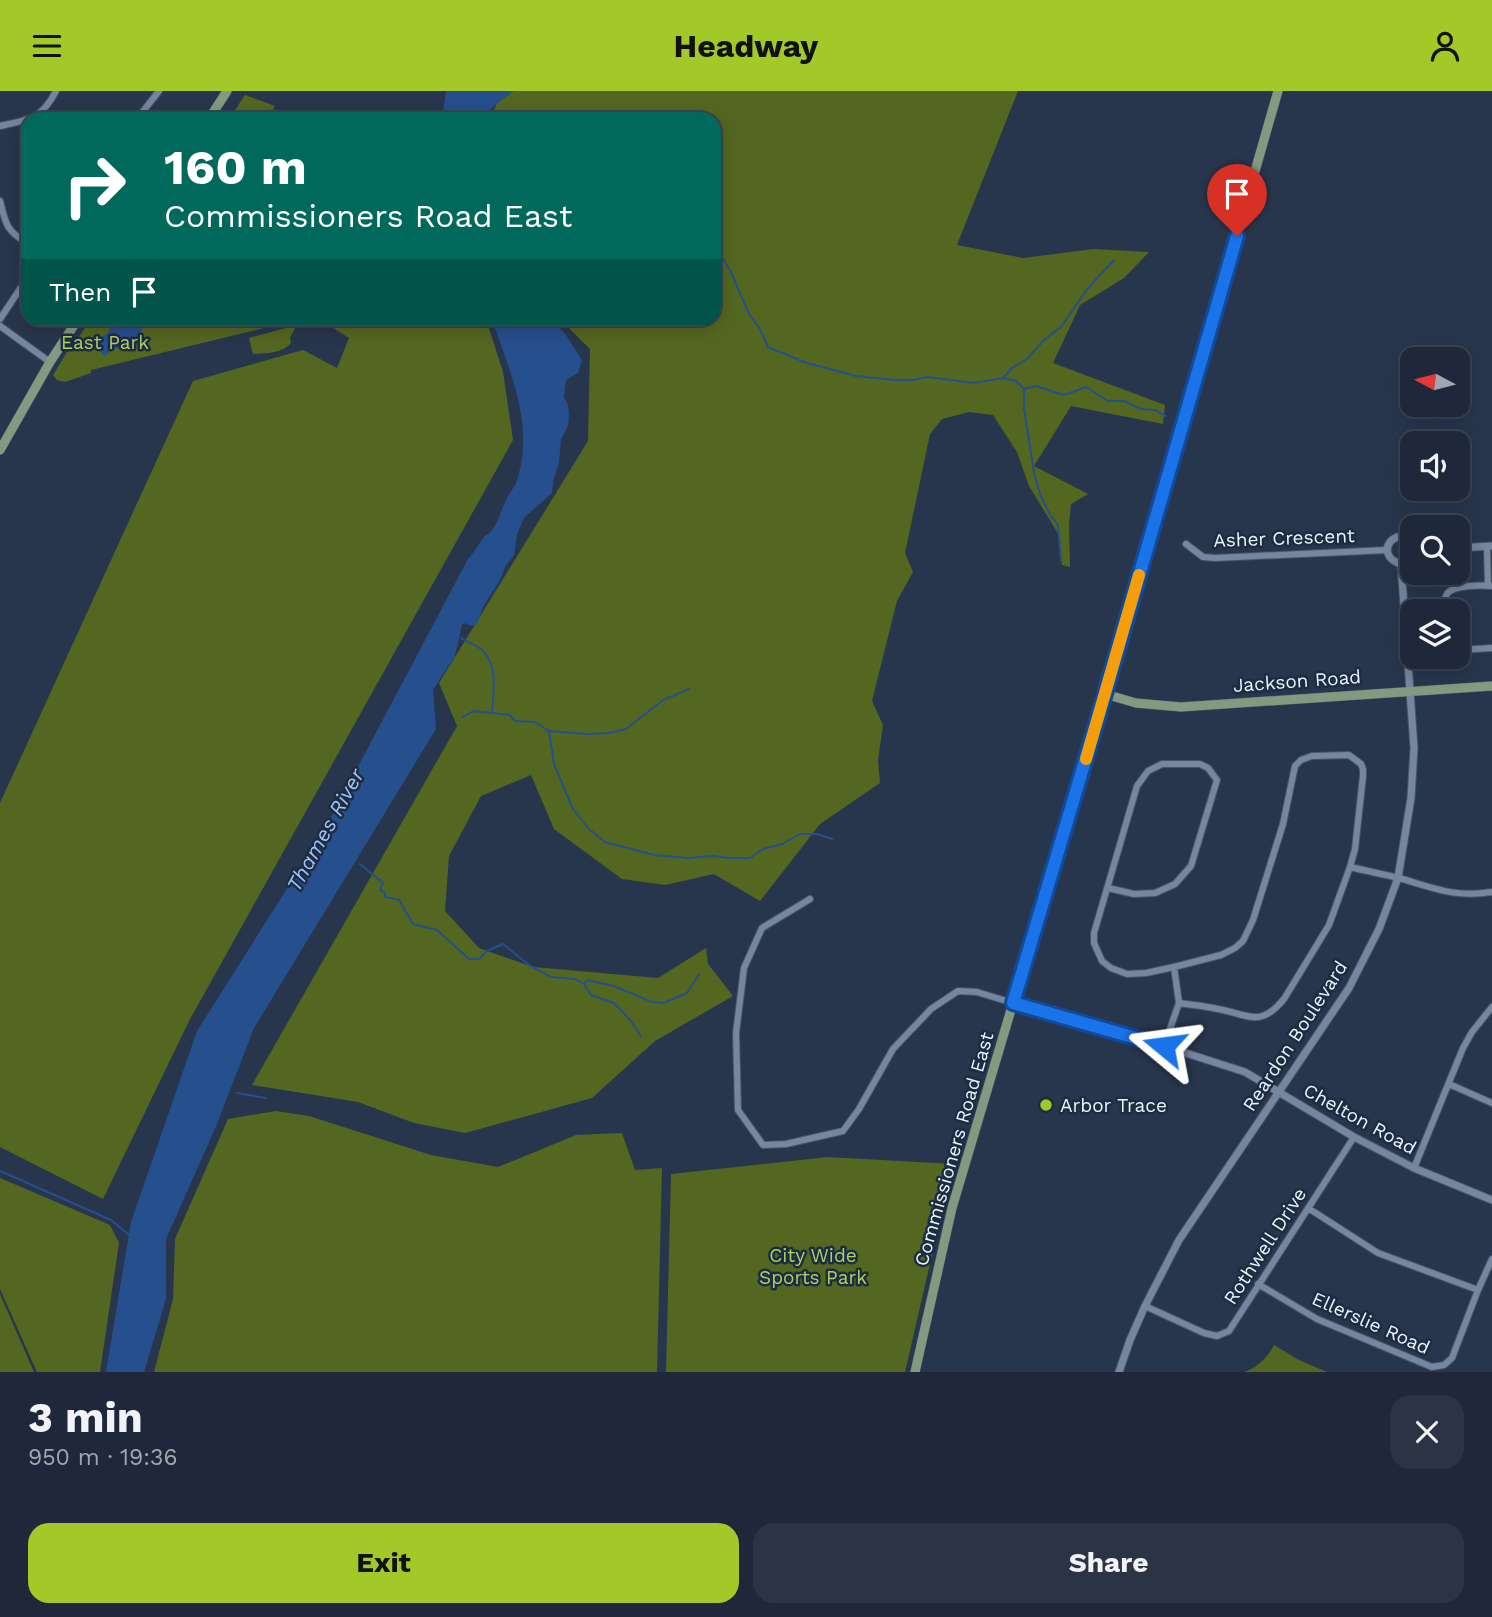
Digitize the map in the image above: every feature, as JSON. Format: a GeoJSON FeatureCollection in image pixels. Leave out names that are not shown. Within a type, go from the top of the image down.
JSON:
{"type":"FeatureCollection","features":[{"type":"Feature","properties":{"kind":"main road"},"geometry":{"type":"LineString","coordinates":[[214,112],[227,91]]}},
{"type":"Feature","properties":{"kind":"main road","name":"Commissioners Road East"},"geometry":{"type":"LineString","coordinates":[[915,1372],[952,1208],[1105,694],[1278,91]]}},
{"type":"Feature","properties":{"kind":"main road"},"geometry":{"type":"LineString","coordinates":[[0,450],[73,326]]}},
{"type":"Feature","properties":{"kind":"main road","name":"Jackson Road"},"geometry":{"type":"LineString","coordinates":[[1105,694],[1136,703],[1181,707],[1492,686]]}},
{"type":"Feature","properties":{"kind":"street"},"geometry":{"type":"LineString","coordinates":[[42,112],[50,103],[55,91]]}},
{"type":"Feature","properties":{"kind":"street"},"geometry":{"type":"LineString","coordinates":[[142,112],[159,91]]}},
{"type":"Feature","properties":{"kind":"street"},"geometry":{"type":"LineString","coordinates":[[0,126],[21,121]]}},
{"type":"Feature","properties":{"kind":"street"},"geometry":{"type":"LineString","coordinates":[[0,201],[5,222],[13,235],[21,240]]}},
{"type":"Feature","properties":{"kind":"street"},"geometry":{"type":"LineString","coordinates":[[0,319],[21,288]]}},
{"type":"Feature","properties":{"kind":"street"},"geometry":{"type":"LineString","coordinates":[[0,325],[50,362]]}},
{"type":"Feature","properties":{"kind":"street"},"geometry":{"type":"LineString","coordinates":[[1400,537],[1390,541],[1387,550],[1391,560],[1400,564]]}},
{"type":"Feature","properties":{"kind":"street","name":"Asher Crescent"},"geometry":{"type":"LineString","coordinates":[[1186,544],[1203,557],[1214,558],[1387,550]]}},
{"type":"Feature","properties":{"kind":"street"},"geometry":{"type":"LineString","coordinates":[[1446,599],[1449,591],[1454,588],[1490,585],[1489,547],[1470,548]]}},
{"type":"Feature","properties":{"kind":"street","name":"Reardon Boulevard"},"geometry":{"type":"LineString","coordinates":[[1119,1372],[1145,1306],[1179,1240],[1349,988],[1379,929],[1398,878],[1407,831],[1414,748],[1402,585]]}},
{"type":"Feature","properties":{"kind":"street"},"geometry":{"type":"LineString","coordinates":[[1470,649],[1492,648]]}},
{"type":"Feature","properties":{"kind":"street"},"geometry":{"type":"LineString","coordinates":[[1108,888],[1134,894],[1155,893],[1175,884],[1191,866],[1217,780],[1208,768],[1200,764],[1162,764],[1148,771],[1137,786],[1094,933],[1094,943],[1102,961],[1127,974],[1174,967],[1235,949],[1250,930],[1283,824],[1295,766],[1301,760],[1312,756],[1349,755],[1357,760],[1363,769],[1355,849],[1350,867],[1329,925],[1278,1007],[1266,1016],[1254,1018],[1179,1003]]}},
{"type":"Feature","properties":{"kind":"street"},"geometry":{"type":"LineString","coordinates":[[1350,867],[1452,894],[1492,893]]}},
{"type":"Feature","properties":{"kind":"street"},"geometry":{"type":"LineString","coordinates":[[810,899],[762,928],[744,968],[736,1033],[738,1110],[763,1145],[786,1145],[844,1131],[893,1049],[931,1009],[958,991],[977,992],[1013,1003]]}},
{"type":"Feature","properties":{"kind":"street"},"geometry":{"type":"LineString","coordinates":[[1164,1046],[1179,1003],[1174,967]]}},
{"type":"Feature","properties":{"kind":"street","name":"Chelton Road"},"geometry":{"type":"LineString","coordinates":[[1013,1003],[1245,1072],[1354,1137],[1414,1168],[1492,1200]]}},
{"type":"Feature","properties":{"kind":"street"},"geometry":{"type":"LineString","coordinates":[[1414,1168],[1463,1048],[1492,1007]]}},
{"type":"Feature","properties":{"kind":"street"},"geometry":{"type":"LineString","coordinates":[[1449,1084],[1492,1103]]}},
{"type":"Feature","properties":{"kind":"street","name":"Rothwell Drive"},"geometry":{"type":"LineString","coordinates":[[1145,1306],[1205,1333],[1217,1336],[1230,1331],[1354,1137]]}},
{"type":"Feature","properties":{"kind":"street"},"geometry":{"type":"LineString","coordinates":[[1308,1208],[1378,1252],[1478,1290]]}},
{"type":"Feature","properties":{"kind":"street","name":"Ellerslie Road"},"geometry":{"type":"LineString","coordinates":[[1258,1284],[1317,1319],[1432,1367],[1444,1366],[1452,1358],[1492,1259]]}},
{"type":"Feature","properties":{"kind":"green space"},"geometry":{"type":"Polygon","coordinates":[[[509,91],[1018,91],[957,245],[1023,258],[1094,249],[1149,252],[1124,278],[1080,305],[1053,363],[1165,405],[1163,424],[1071,406],[1034,466],[1088,494],[1071,504],[1070,567],[1062,565],[1059,535],[1029,486],[1017,452],[993,415],[969,412],[942,419],[930,434],[905,553],[913,572],[897,601],[872,701],[883,725],[878,760],[880,783],[820,824],[760,901],[714,874],[665,885],[622,879],[554,829],[531,775],[481,796],[449,856],[445,911],[479,948],[533,967],[658,978],[706,948],[708,964],[733,996],[655,1041],[592,1098],[465,1133],[414,1123],[358,1102],[252,1085],[457,726],[439,683],[588,441],[590,349],[567,326],[721,326],[721,112],[493,112],[500,96],[509,91]]]}},
{"type":"Feature","properties":{"kind":"green space"},"geometry":{"type":"Polygon","coordinates":[[[245,95],[275,106],[272,112],[234,112],[245,95]]]}},
{"type":"Feature","properties":{"kind":"green space","name":"East Park"},"geometry":{"type":"Polygon","coordinates":[[[86,326],[272,326],[91,370],[91,373],[65,382],[57,380],[53,375],[86,326]]]}},
{"type":"Feature","properties":{"kind":"green space"},"geometry":{"type":"Polygon","coordinates":[[[330,326],[488,326],[503,372],[513,440],[189,1021],[103,1199],[0,1147],[0,803],[193,381],[303,350],[337,368],[349,338],[330,326]]]}},
{"type":"Feature","properties":{"kind":"green space"},"geometry":{"type":"Polygon","coordinates":[[[289,327],[295,328],[290,338],[291,343],[287,347],[253,354],[249,338],[289,327]]]}},
{"type":"Feature","properties":{"kind":"green space"},"geometry":{"type":"Polygon","coordinates":[[[276,1111],[309,1116],[431,1155],[498,1167],[576,1135],[622,1133],[635,1170],[662,1168],[657,1372],[154,1372],[173,1299],[175,1239],[228,1119],[276,1111]]]}},
{"type":"Feature","properties":{"kind":"green space","name":"City Wide Sports Park"},"geometry":{"type":"Polygon","coordinates":[[[828,1157],[953,1164],[905,1372],[666,1372],[671,1174],[828,1157]]]}},
{"type":"Feature","properties":{"kind":"green space"},"geometry":{"type":"Polygon","coordinates":[[[0,1178],[110,1225],[119,1243],[100,1372],[37,1372],[0,1289],[0,1178]]]}},
{"type":"Feature","properties":{"kind":"green space"},"geometry":{"type":"Polygon","coordinates":[[[0,1294],[34,1372],[0,1372],[0,1294]]]}},
{"type":"Feature","properties":{"kind":"green space"},"geometry":{"type":"Polygon","coordinates":[[[1274,1345],[1327,1372],[1244,1372],[1262,1361],[1274,1345]]]}},
{"type":"Feature","properties":{"kind":"water"},"geometry":{"type":"Polygon","coordinates":[[[446,91],[514,91],[488,112],[443,112],[446,91]]]}},
{"type":"Feature","properties":{"kind":"water"},"geometry":{"type":"Polygon","coordinates":[[[109,326],[143,328],[139,336],[141,344],[126,350],[117,348],[105,356],[94,343],[109,332],[109,326]]]}},
{"type":"Feature","properties":{"kind":"water","name":"Thames River"},"geometry":{"type":"Polygon","coordinates":[[[494,326],[557,326],[582,360],[578,373],[566,380],[564,397],[568,405],[568,426],[561,439],[552,493],[524,518],[517,534],[514,556],[506,565],[484,605],[477,624],[462,625],[455,656],[433,690],[436,729],[254,1028],[217,1124],[166,1239],[166,1299],[144,1372],[106,1372],[131,1222],[197,1031],[326,827],[468,559],[494,527],[517,481],[523,436],[512,377],[494,326]]]}},
{"type":"Feature","properties":{"kind":"waterway"},"geometry":{"type":"LineString","coordinates":[[721,256],[768,347],[807,363],[856,376],[895,380],[928,377],[973,383],[1003,378],[1016,381],[1024,389],[1024,408],[1034,473],[1040,494],[1058,525],[1061,561]]}},
{"type":"Feature","properties":{"kind":"waterway"},"geometry":{"type":"LineString","coordinates":[[1004,377],[1061,327],[1088,288],[1114,260]]}},
{"type":"Feature","properties":{"kind":"waterway"},"geometry":{"type":"LineString","coordinates":[[1024,389],[1036,386],[1064,395],[1086,387],[1108,401],[1124,401],[1166,416]]}},
{"type":"Feature","properties":{"kind":"waterway"},"geometry":{"type":"LineString","coordinates":[[461,638],[481,649],[490,662],[494,678],[492,711]]}},
{"type":"Feature","properties":{"kind":"waterway"},"geometry":{"type":"LineString","coordinates":[[549,731],[588,734],[626,729],[663,700],[689,689]]}},
{"type":"Feature","properties":{"kind":"waterway"},"geometry":{"type":"LineString","coordinates":[[463,717],[473,711],[510,715],[515,721],[535,722],[549,731],[554,764],[573,809],[589,829],[605,842],[654,855],[750,858],[763,849],[782,844],[800,834],[817,834],[832,839]]}},
{"type":"Feature","properties":{"kind":"waterway"},"geometry":{"type":"LineString","coordinates":[[360,864],[383,883],[380,890],[385,893],[385,897],[399,900],[413,924],[437,930],[469,959],[479,959],[487,951],[503,944],[529,965],[551,977],[575,979],[584,984],[591,995],[614,1003],[641,1036]]}},
{"type":"Feature","properties":{"kind":"waterway"},"geometry":{"type":"LineString","coordinates":[[585,983],[588,980],[614,986],[652,1002],[664,1003],[687,993],[699,974]]}},
{"type":"Feature","properties":{"kind":"waterway"},"geometry":{"type":"LineString","coordinates":[[237,1093],[266,1098]]}},
{"type":"Feature","properties":{"kind":"waterway"},"geometry":{"type":"LineString","coordinates":[[0,1171],[111,1220],[129,1235]]}},
{"type":"Feature","properties":{"kind":"slow traffic"},"geometry":{"type":"LineString","coordinates":[[1086,759],[1139,575]]}},
{"type":"Feature","properties":{"kind":"place","name":"Arbor Trace"},"geometry":{"type":"Point","coordinates":[1046,1105]}},
{"type":"Feature","properties":{"kind":"route"},"geometry":{"type":"LineString","coordinates":[[1164,1046],[1013,1003],[1237,236]]}}]}
